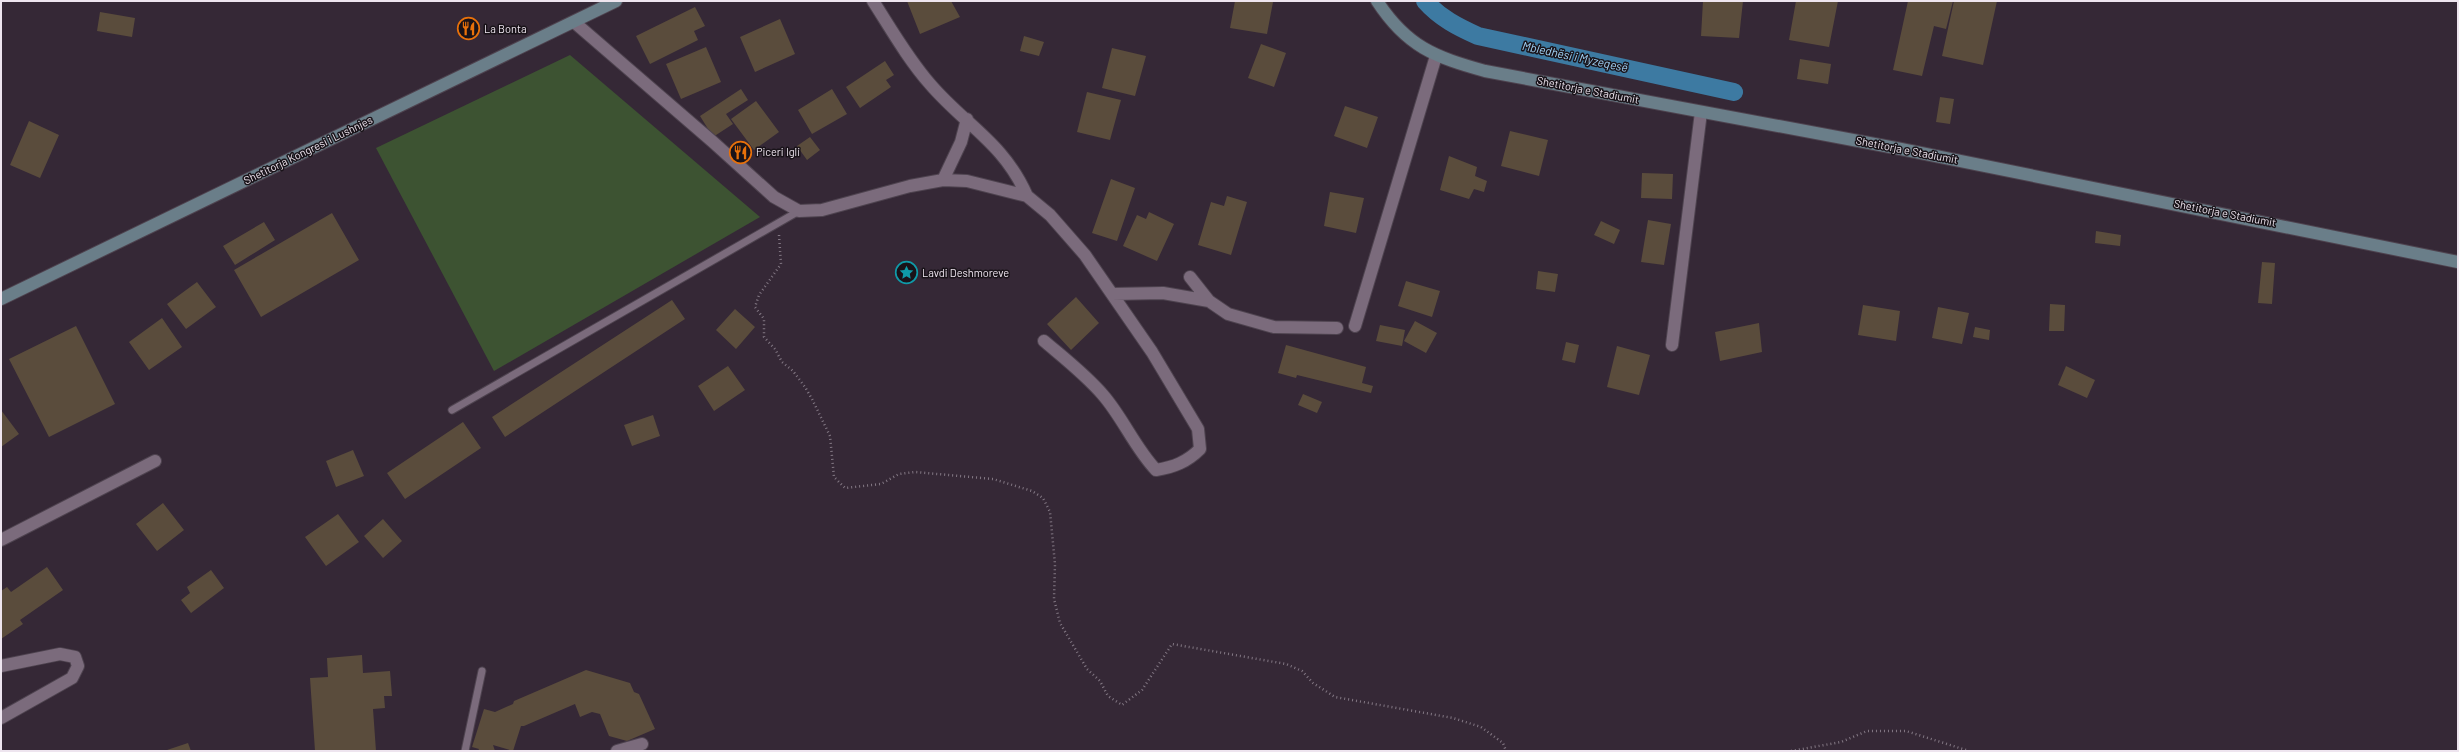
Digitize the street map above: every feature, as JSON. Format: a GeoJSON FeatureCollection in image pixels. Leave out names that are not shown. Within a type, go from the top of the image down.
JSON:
{"type":"FeatureCollection","features":[{"type":"Feature","properties":{"kind":"street","name":"Shetitorja Kongresi i Lushnjes"},"geometry":{"type":"LineString","coordinates":[[1,299],[616,1]]}},
{"type":"Feature","properties":{"kind":"street"},"geometry":{"type":"LineString","coordinates":[[873,1],[920,73],[941,96],[968,119],[1008,161],[1018,176],[1027,196],[1050,215],[1085,255],[1152,352],[1198,429],[1200,449],[1189,460],[1156,470],[1143,456],[1128,430],[1103,395],[1044,341]]}},
{"type":"Feature","properties":{"kind":"street","name":"Shetitorja e Stadiumit"},"geometry":{"type":"LineString","coordinates":[[1377,1],[1402,33],[1436,56],[1485,71],[1901,148],[2458,262]]}},
{"type":"Feature","properties":{"kind":"street"},"geometry":{"type":"LineString","coordinates":[[574,22],[714,142],[774,197],[799,211],[822,210],[910,186],[943,180],[967,182],[1027,196]]}},
{"type":"Feature","properties":{"kind":"street"},"geometry":{"type":"LineString","coordinates":[[1354,326],[1436,56]]}},
{"type":"Feature","properties":{"kind":"street"},"geometry":{"type":"LineString","coordinates":[[1672,345],[1700,112]]}},
{"type":"Feature","properties":{"kind":"street"},"geometry":{"type":"LineString","coordinates":[[943,180],[961,142],[968,119]]}},
{"type":"Feature","properties":{"kind":"street"},"geometry":{"type":"LineString","coordinates":[[1190,278],[1209,301],[1228,314],[1274,327],[1337,328]]}},
{"type":"Feature","properties":{"kind":"street"},"geometry":{"type":"LineString","coordinates":[[1112,294],[1163,293],[1209,301]]}},
{"type":"Feature","properties":{"kind":"street"},"geometry":{"type":"LineString","coordinates":[[1,540],[155,461]]}},
{"type":"Feature","properties":{"kind":"street"},"geometry":{"type":"LineString","coordinates":[[1,666],[60,654],[75,657],[78,666],[72,678],[1,718]]}},
{"type":"Feature","properties":{"kind":"street"},"geometry":{"type":"LineString","coordinates":[[617,751],[642,744]]}},
{"type":"Feature","properties":{"kind":"lane"},"geometry":{"type":"LineString","coordinates":[[452,410],[799,211]]}},
{"type":"Feature","properties":{"kind":"lane"},"geometry":{"type":"LineString","coordinates":[[465,751],[482,671]]}},
{"type":"Feature","properties":{"kind":"path"},"geometry":{"type":"LineString","coordinates":[[777,223],[782,264],[758,295],[755,307],[764,319],[764,337],[775,349],[782,362],[793,371],[806,387],[830,436],[834,477],[845,488],[881,484],[899,474],[915,472],[993,478],[1032,491],[1044,498],[1050,512],[1055,564],[1054,599],[1060,623],[1087,669],[1100,682],[1108,696],[1122,705],[1142,690],[1172,644],[1286,664],[1302,671],[1312,683],[1334,698],[1453,718],[1481,726],[1503,743],[1506,751]]}},
{"type":"Feature","properties":{"kind":"path"},"geometry":{"type":"LineString","coordinates":[[1791,751],[1841,742],[1867,731],[1906,731],[1969,751]]}},
{"type":"Feature","properties":{"kind":"green space"},"geometry":{"type":"Polygon","coordinates":[[[570,55],[760,217],[494,371],[376,148],[570,55]]]}},
{"type":"Feature","properties":{"kind":"building"},"geometry":{"type":"Polygon","coordinates":[[[907,1],[951,1],[960,17],[920,34],[907,1]]]}},
{"type":"Feature","properties":{"kind":"building"},"geometry":{"type":"Polygon","coordinates":[[[1235,1],[1273,2],[1267,34],[1230,28],[1235,1]]]}},
{"type":"Feature","properties":{"kind":"building"},"geometry":{"type":"Polygon","coordinates":[[[1703,1],[1743,1],[1739,38],[1701,36],[1703,1]]]}},
{"type":"Feature","properties":{"kind":"building"},"geometry":{"type":"Polygon","coordinates":[[[1796,1],[1838,1],[1829,47],[1789,40],[1796,1]]]}},
{"type":"Feature","properties":{"kind":"building"},"geometry":{"type":"Polygon","coordinates":[[[1908,1],[1953,1],[1946,29],[1934,26],[1922,76],[1893,70],[1908,1]]]}},
{"type":"Feature","properties":{"kind":"building"},"geometry":{"type":"Polygon","coordinates":[[[1954,1],[1997,1],[1983,65],[1942,56],[1954,1]]]}},
{"type":"Feature","properties":{"kind":"building"},"geometry":{"type":"Polygon","coordinates":[[[695,7],[705,26],[694,31],[698,40],[650,64],[636,36],[695,7]]]}},
{"type":"Feature","properties":{"kind":"building"},"geometry":{"type":"Polygon","coordinates":[[[100,12],[135,18],[132,37],[97,31],[100,12]]]}},
{"type":"Feature","properties":{"kind":"building"},"geometry":{"type":"Polygon","coordinates":[[[780,19],[795,54],[755,72],[740,37],[780,19]]]}},
{"type":"Feature","properties":{"kind":"building"},"geometry":{"type":"Polygon","coordinates":[[[1024,36],[1044,42],[1039,56],[1020,51],[1024,36]]]}},
{"type":"Feature","properties":{"kind":"building"},"geometry":{"type":"Polygon","coordinates":[[[1261,44],[1286,53],[1274,87],[1248,78],[1261,44]]]}},
{"type":"Feature","properties":{"kind":"building"},"geometry":{"type":"Polygon","coordinates":[[[706,47],[721,82],[681,99],[666,64],[706,47]]]}},
{"type":"Feature","properties":{"kind":"building"},"geometry":{"type":"Polygon","coordinates":[[[1112,48],[1146,56],[1135,96],[1102,88],[1112,48]]]}},
{"type":"Feature","properties":{"kind":"building"},"geometry":{"type":"Polygon","coordinates":[[[1800,59],[1831,64],[1828,84],[1797,79],[1800,59]]]}},
{"type":"Feature","properties":{"kind":"building"},"geometry":{"type":"Polygon","coordinates":[[[885,61],[894,75],[886,80],[891,87],[860,108],[846,87],[885,61]]]}},
{"type":"Feature","properties":{"kind":"building"},"geometry":{"type":"Polygon","coordinates":[[[741,89],[748,100],[726,114],[733,124],[713,137],[700,116],[741,89]]]}},
{"type":"Feature","properties":{"kind":"building"},"geometry":{"type":"Polygon","coordinates":[[[832,89],[847,114],[812,134],[798,110],[832,89]]]}},
{"type":"Feature","properties":{"kind":"building"},"geometry":{"type":"Polygon","coordinates":[[[1087,92],[1121,100],[1110,140],[1077,132],[1087,92]]]}},
{"type":"Feature","properties":{"kind":"building"},"geometry":{"type":"Polygon","coordinates":[[[1940,97],[1954,99],[1950,124],[1936,122],[1940,97]]]}},
{"type":"Feature","properties":{"kind":"building"},"geometry":{"type":"Polygon","coordinates":[[[756,101],[779,132],[754,150],[731,119],[756,101]]]}},
{"type":"Feature","properties":{"kind":"building"},"geometry":{"type":"Polygon","coordinates":[[[1345,106],[1378,117],[1367,148],[1334,136],[1345,106]]]}},
{"type":"Feature","properties":{"kind":"building"},"geometry":{"type":"Polygon","coordinates":[[[29,121],[59,135],[40,178],[10,165],[29,121]]]}},
{"type":"Feature","properties":{"kind":"building"},"geometry":{"type":"Polygon","coordinates":[[[1510,131],[1548,140],[1539,176],[1501,166],[1510,131]]]}},
{"type":"Feature","properties":{"kind":"building"},"geometry":{"type":"Polygon","coordinates":[[[810,137],[820,150],[807,160],[797,146],[810,137]]]}},
{"type":"Feature","properties":{"kind":"building"},"geometry":{"type":"Polygon","coordinates":[[[1449,156],[1477,167],[1475,176],[1487,181],[1484,192],[1474,189],[1469,199],[1440,190],[1449,156]]]}},
{"type":"Feature","properties":{"kind":"building"},"geometry":{"type":"Polygon","coordinates":[[[1642,173],[1673,174],[1672,199],[1641,198],[1642,173]]]}},
{"type":"Feature","properties":{"kind":"building"},"geometry":{"type":"Polygon","coordinates":[[[1111,179],[1135,188],[1117,241],[1092,233],[1111,179]]]}},
{"type":"Feature","properties":{"kind":"building"},"geometry":{"type":"Polygon","coordinates":[[[1330,192],[1364,198],[1356,233],[1324,226],[1330,192]]]}},
{"type":"Feature","properties":{"kind":"building"},"geometry":{"type":"Polygon","coordinates":[[[1227,196],[1247,202],[1231,255],[1198,245],[1211,202],[1224,206],[1227,196]]]}},
{"type":"Feature","properties":{"kind":"building"},"geometry":{"type":"Polygon","coordinates":[[[1149,212],[1174,224],[1157,261],[1123,246],[1137,215],[1146,219],[1149,212]]]}},
{"type":"Feature","properties":{"kind":"building"},"geometry":{"type":"Polygon","coordinates":[[[332,213],[359,260],[261,317],[234,270],[332,213]]]}},
{"type":"Feature","properties":{"kind":"building"},"geometry":{"type":"Polygon","coordinates":[[[1648,220],[1671,224],[1664,265],[1641,262],[1648,220]]]}},
{"type":"Feature","properties":{"kind":"building"},"geometry":{"type":"Polygon","coordinates":[[[1601,221],[1620,230],[1614,244],[1594,235],[1601,221]]]}},
{"type":"Feature","properties":{"kind":"building"},"geometry":{"type":"Polygon","coordinates":[[[264,222],[275,240],[235,265],[223,246],[264,222]]]}},
{"type":"Feature","properties":{"kind":"building"},"geometry":{"type":"Polygon","coordinates":[[[2096,231],[2121,235],[2120,246],[2095,243],[2096,231]]]}},
{"type":"Feature","properties":{"kind":"building"},"geometry":{"type":"Polygon","coordinates":[[[2262,262],[2275,263],[2272,304],[2258,303],[2262,262]]]}},
{"type":"Feature","properties":{"kind":"building"},"geometry":{"type":"Polygon","coordinates":[[[1538,271],[1558,274],[1555,292],[1536,289],[1538,271]]]}},
{"type":"Feature","properties":{"kind":"building"},"geometry":{"type":"Polygon","coordinates":[[[1406,281],[1440,291],[1432,317],[1398,306],[1406,281]]]}},
{"type":"Feature","properties":{"kind":"building"},"geometry":{"type":"Polygon","coordinates":[[[197,282],[216,307],[186,329],[167,304],[197,282]]]}},
{"type":"Feature","properties":{"kind":"building"},"geometry":{"type":"Polygon","coordinates":[[[1076,297],[1099,323],[1071,350],[1047,324],[1076,297]]]}},
{"type":"Feature","properties":{"kind":"building"},"geometry":{"type":"Polygon","coordinates":[[[672,300],[685,319],[505,437],[492,417],[672,300]]]}},
{"type":"Feature","properties":{"kind":"building"},"geometry":{"type":"Polygon","coordinates":[[[2050,304],[2065,305],[2064,331],[2049,331],[2050,304]]]}},
{"type":"Feature","properties":{"kind":"building"},"geometry":{"type":"Polygon","coordinates":[[[1863,305],[1900,311],[1896,341],[1858,335],[1863,305]]]}},
{"type":"Feature","properties":{"kind":"building"},"geometry":{"type":"Polygon","coordinates":[[[1938,307],[1969,313],[1962,344],[1932,338],[1938,307]]]}},
{"type":"Feature","properties":{"kind":"building"},"geometry":{"type":"Polygon","coordinates":[[[735,309],[755,327],[736,349],[716,330],[735,309]]]}},
{"type":"Feature","properties":{"kind":"building"},"geometry":{"type":"Polygon","coordinates":[[[162,318],[182,347],[149,370],[129,342],[162,318]]]}},
{"type":"Feature","properties":{"kind":"building"},"geometry":{"type":"Polygon","coordinates":[[[1415,321],[1437,333],[1426,353],[1404,341],[1415,321]]]}},
{"type":"Feature","properties":{"kind":"building"},"geometry":{"type":"Polygon","coordinates":[[[1759,323],[1762,352],[1720,361],[1715,332],[1759,323]]]}},
{"type":"Feature","properties":{"kind":"building"},"geometry":{"type":"Polygon","coordinates":[[[1380,325],[1405,330],[1402,346],[1376,341],[1380,325]]]}},
{"type":"Feature","properties":{"kind":"building"},"geometry":{"type":"Polygon","coordinates":[[[76,326],[115,404],[49,437],[9,359],[76,326]]]}},
{"type":"Feature","properties":{"kind":"building"},"geometry":{"type":"Polygon","coordinates":[[[1975,327],[1990,330],[1989,340],[1973,337],[1975,327]]]}},
{"type":"Feature","properties":{"kind":"building"},"geometry":{"type":"Polygon","coordinates":[[[1566,342],[1579,345],[1575,363],[1562,360],[1566,342]]]}},
{"type":"Feature","properties":{"kind":"building"},"geometry":{"type":"Polygon","coordinates":[[[1286,345],[1366,367],[1362,383],[1373,386],[1371,393],[1297,375],[1296,378],[1278,373],[1286,345]]]}},
{"type":"Feature","properties":{"kind":"building"},"geometry":{"type":"Polygon","coordinates":[[[1617,346],[1650,355],[1639,395],[1607,387],[1617,346]]]}},
{"type":"Feature","properties":{"kind":"building"},"geometry":{"type":"Polygon","coordinates":[[[728,366],[745,390],[714,411],[698,386],[728,366]]]}},
{"type":"Feature","properties":{"kind":"building"},"geometry":{"type":"Polygon","coordinates":[[[2066,366],[2095,380],[2087,398],[2058,385],[2066,366]]]}},
{"type":"Feature","properties":{"kind":"building"},"geometry":{"type":"Polygon","coordinates":[[[1303,394],[1322,402],[1317,413],[1298,405],[1303,394]]]}},
{"type":"Feature","properties":{"kind":"building"},"geometry":{"type":"Polygon","coordinates":[[[1,410],[19,434],[1,447],[1,410]]]}},
{"type":"Feature","properties":{"kind":"building"},"geometry":{"type":"Polygon","coordinates":[[[653,415],[660,436],[632,446],[624,425],[653,415]]]}},
{"type":"Feature","properties":{"kind":"building"},"geometry":{"type":"Polygon","coordinates":[[[463,422],[481,448],[405,499],[387,473],[463,422]]]}},
{"type":"Feature","properties":{"kind":"building"},"geometry":{"type":"Polygon","coordinates":[[[353,450],[364,476],[336,487],[326,461],[353,450]]]}},
{"type":"Feature","properties":{"kind":"building"},"geometry":{"type":"Polygon","coordinates":[[[163,503],[184,530],[157,551],[136,524],[163,503]]]}},
{"type":"Feature","properties":{"kind":"building"},"geometry":{"type":"Polygon","coordinates":[[[338,514],[359,542],[326,566],[305,537],[338,514]]]}},
{"type":"Feature","properties":{"kind":"building"},"geometry":{"type":"Polygon","coordinates":[[[383,519],[402,541],[383,558],[364,536],[383,519]]]}},
{"type":"Feature","properties":{"kind":"building"},"geometry":{"type":"Polygon","coordinates":[[[47,567],[63,590],[20,620],[23,624],[1,639],[1,591],[7,587],[11,592],[47,567]]]}},
{"type":"Feature","properties":{"kind":"building"},"geometry":{"type":"Polygon","coordinates":[[[211,570],[224,588],[191,613],[181,600],[190,593],[187,587],[211,570]]]}},
{"type":"Feature","properties":{"kind":"building"},"geometry":{"type":"Polygon","coordinates":[[[362,655],[363,673],[390,671],[392,696],[384,696],[385,708],[373,709],[376,751],[315,751],[310,678],[328,677],[327,658],[362,655]]]}},
{"type":"Feature","properties":{"kind":"building"},"geometry":{"type":"Polygon","coordinates":[[[586,670],[630,683],[634,692],[639,694],[655,729],[627,741],[609,736],[600,714],[592,712],[580,717],[575,704],[521,726],[513,751],[493,745],[495,751],[478,751],[479,749],[472,747],[484,709],[495,712],[513,704],[514,701],[586,670]]]}},
{"type":"Feature","properties":{"kind":"building"},"geometry":{"type":"Polygon","coordinates":[[[188,743],[191,751],[164,751],[188,743]]]}},
{"type":"Feature","properties":{"kind":"waterway","name":"Mbledhësi i Myzeqesë"},"geometry":{"type":"LineString","coordinates":[[1425,1],[1450,22],[1478,36],[1734,92]]}},
{"type":"Feature","properties":{"kind":"place","name":"La Bonta"},"geometry":{"type":"Point","coordinates":[469,29]}},
{"type":"Feature","properties":{"kind":"place","name":"Piceri Igli"},"geometry":{"type":"Point","coordinates":[740,152]}},
{"type":"Feature","properties":{"kind":"place","name":"Lavdi Deshmoreve"},"geometry":{"type":"Point","coordinates":[907,273]}}]}
